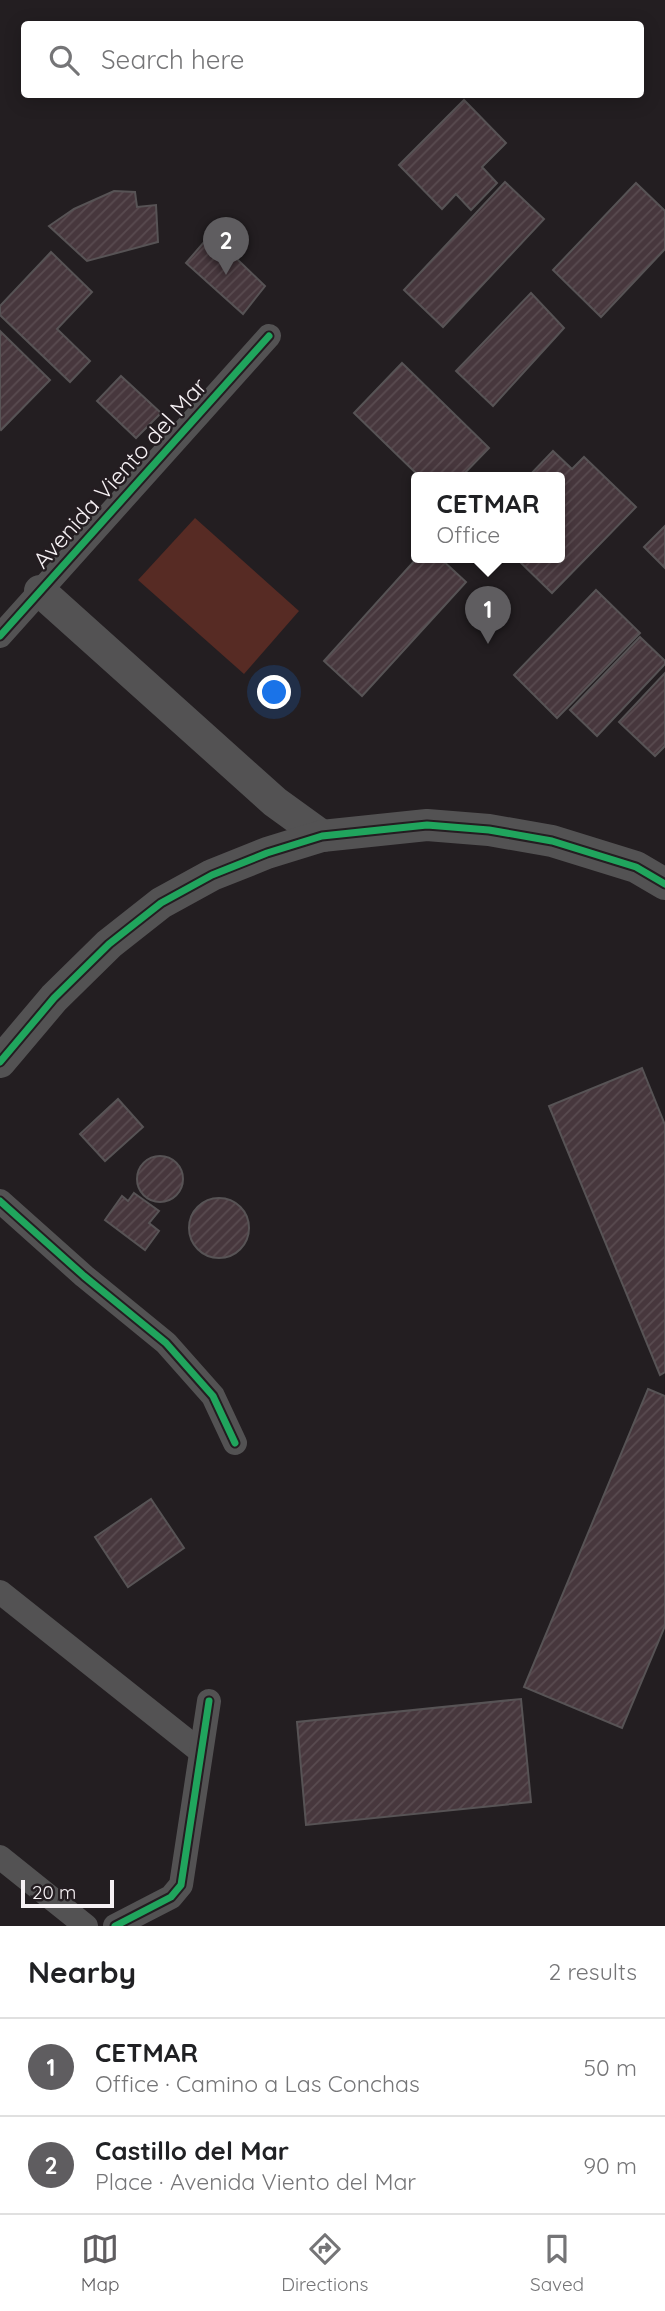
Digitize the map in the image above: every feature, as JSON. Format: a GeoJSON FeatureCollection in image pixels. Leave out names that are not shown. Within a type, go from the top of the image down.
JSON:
{"type":"FeatureCollection","features":[{"type":"Feature","properties":{"kind":"street","name":"Avenida Viento del Mar"},"geometry":{"type":"LineString","coordinates":[[0,636],[269,336]]}},
{"type":"Feature","properties":{"kind":"street"},"geometry":{"type":"LineString","coordinates":[[40,591],[275,802],[323,836]]}},
{"type":"Feature","properties":{"kind":"street"},"geometry":{"type":"LineString","coordinates":[[0,1062],[54,998],[109,944],[161,903],[212,875],[267,853],[323,836],[427,825],[489,830],[564,845],[636,867],[665,884]]}},
{"type":"Feature","properties":{"kind":"street"},"geometry":{"type":"LineString","coordinates":[[0,1201],[175,1352],[213,1396],[236,1443]]}},
{"type":"Feature","properties":{"kind":"street"},"geometry":{"type":"LineString","coordinates":[[0,1592],[200,1751]]}},
{"type":"Feature","properties":{"kind":"street"},"geometry":{"type":"LineString","coordinates":[[114,1926],[171,1897],[181,1885],[209,1701]]}},
{"type":"Feature","properties":{"kind":"street"},"geometry":{"type":"LineString","coordinates":[[0,1857],[86,1926]]}},
{"type":"Feature","properties":{"kind":"shaded area"},"geometry":{"type":"Polygon","coordinates":[[[195,518],[299,611],[244,674],[138,580],[195,518]]]}},
{"type":"Feature","properties":{"kind":"building"},"geometry":{"type":"Polygon","coordinates":[[[464,100],[506,143],[482,167],[497,183],[471,210],[456,194],[442,209],[399,165],[464,100]]]}},
{"type":"Feature","properties":{"kind":"building"},"geometry":{"type":"Polygon","coordinates":[[[505,182],[544,219],[443,327],[404,290],[505,182]]]}},
{"type":"Feature","properties":{"kind":"building"},"geometry":{"type":"Polygon","coordinates":[[[636,183],[665,211],[665,249],[601,317],[553,270],[636,183]]]}},
{"type":"Feature","properties":{"kind":"building"},"geometry":{"type":"Polygon","coordinates":[[[114,191],[135,192],[137,207],[156,205],[158,242],[87,261],[49,226],[74,209],[114,191]]]}},
{"type":"Feature","properties":{"kind":"building"},"geometry":{"type":"Polygon","coordinates":[[[211,234],[265,286],[243,314],[186,263],[211,234]]]}},
{"type":"Feature","properties":{"kind":"building"},"geometry":{"type":"Polygon","coordinates":[[[51,252],[92,292],[57,329],[90,361],[70,382],[0,315],[0,306],[51,252]]]}},
{"type":"Feature","properties":{"kind":"building"},"geometry":{"type":"Polygon","coordinates":[[[531,293],[564,328],[493,406],[456,371],[531,293]]]}},
{"type":"Feature","properties":{"kind":"building"},"geometry":{"type":"Polygon","coordinates":[[[0,331],[50,380],[1,430],[0,429],[0,331]]]}},
{"type":"Feature","properties":{"kind":"building"},"geometry":{"type":"Polygon","coordinates":[[[402,363],[489,448],[466,472],[415,472],[354,413],[402,363]]]}},
{"type":"Feature","properties":{"kind":"building"},"geometry":{"type":"Polygon","coordinates":[[[121,376],[161,413],[136,438],[97,401],[121,376]]]}},
{"type":"Feature","properties":{"kind":"building"},"geometry":{"type":"Polygon","coordinates":[[[553,451],[572,469],[584,457],[636,507],[552,593],[521,563],[565,563],[565,472],[533,472],[553,451]]]}},
{"type":"Feature","properties":{"kind":"building"},"geometry":{"type":"Polygon","coordinates":[[[665,526],[665,568],[644,547],[665,526]]]}},
{"type":"Feature","properties":{"kind":"building"},"geometry":{"type":"Polygon","coordinates":[[[412,563],[445,563],[466,582],[362,696],[324,661],[412,563]]]}},
{"type":"Feature","properties":{"kind":"building"},"geometry":{"type":"Polygon","coordinates":[[[596,590],[640,633],[557,718],[514,675],[596,590]]]}},
{"type":"Feature","properties":{"kind":"building"},"geometry":{"type":"Polygon","coordinates":[[[640,637],[665,664],[597,736],[570,710],[640,637]]]}},
{"type":"Feature","properties":{"kind":"building"},"geometry":{"type":"Polygon","coordinates":[[[665,673],[665,746],[655,756],[619,722],[665,673]]]}},
{"type":"Feature","properties":{"kind":"building"},"geometry":{"type":"Polygon","coordinates":[[[642,1068],[665,1125],[665,1372],[660,1375],[549,1106],[642,1068]]]}},
{"type":"Feature","properties":{"kind":"building"},"geometry":{"type":"Polygon","coordinates":[[[118,1099],[143,1127],[105,1161],[80,1134],[118,1099]]]}},
{"type":"Feature","properties":{"kind":"building"},"geometry":{"type":"Polygon","coordinates":[[[160,1156],[176,1163],[183,1179],[176,1195],[160,1202],[144,1195],[137,1179],[144,1163],[160,1156]]]}},
{"type":"Feature","properties":{"kind":"building"},"geometry":{"type":"Polygon","coordinates":[[[134,1193],[159,1211],[149,1223],[159,1231],[145,1250],[105,1220],[122,1196],[128,1201],[134,1193]]]}},
{"type":"Feature","properties":{"kind":"building"},"geometry":{"type":"Polygon","coordinates":[[[213,1198],[225,1198],[244,1211],[249,1228],[247,1240],[236,1253],[225,1258],[213,1258],[194,1245],[189,1234],[189,1222],[202,1203],[213,1198]]]}},
{"type":"Feature","properties":{"kind":"building"},"geometry":{"type":"Polygon","coordinates":[[[648,1389],[665,1396],[665,1626],[622,1728],[524,1687],[648,1389]]]}},
{"type":"Feature","properties":{"kind":"building"},"geometry":{"type":"Polygon","coordinates":[[[151,1499],[184,1548],[128,1587],[95,1537],[151,1499]]]}},
{"type":"Feature","properties":{"kind":"building"},"geometry":{"type":"Polygon","coordinates":[[[521,1699],[531,1802],[306,1825],[297,1722],[521,1699]]]}},
{"type":"Feature","properties":{"kind":"cycle path"},"geometry":{"type":"LineString","coordinates":[[0,636],[269,336]]}},
{"type":"Feature","properties":{"kind":"cycle path"},"geometry":{"type":"LineString","coordinates":[[0,1062],[54,998],[109,944],[161,903],[212,875],[267,853],[322,836],[427,825],[489,830],[552,841],[636,867],[665,884]]}},
{"type":"Feature","properties":{"kind":"cycle path"},"geometry":{"type":"LineString","coordinates":[[0,1201],[84,1276],[166,1343],[213,1396],[235,1443]]}},
{"type":"Feature","properties":{"kind":"cycle path"},"geometry":{"type":"LineString","coordinates":[[115,1926],[171,1897],[181,1885],[209,1701]]}},
{"type":"Feature","properties":{"kind":"place","name":"Castillo del Mar"},"geometry":{"type":"Point","coordinates":[226,275]}},
{"type":"Feature","properties":{"kind":"place","name":"CETMAR"},"geometry":{"type":"Point","coordinates":[488,644]}}]}
